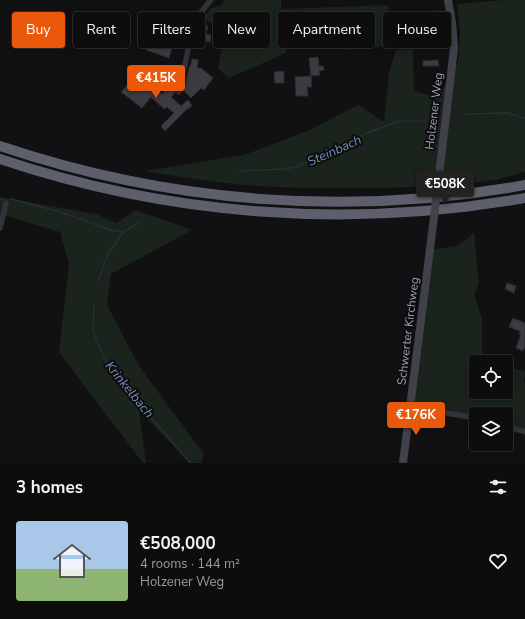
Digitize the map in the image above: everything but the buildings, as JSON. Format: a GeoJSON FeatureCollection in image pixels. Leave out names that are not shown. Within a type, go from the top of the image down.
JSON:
{"type":"FeatureCollection","features":[{"type":"Feature","properties":{"kind":"highway"},"geometry":{"type":"LineString","coordinates":[[0,146],[72,168],[123,180],[185,191],[254,199],[371,202],[453,196],[525,185]]}},
{"type":"Feature","properties":{"kind":"highway"},"geometry":{"type":"LineString","coordinates":[[0,159],[43,173],[112,191],[176,202],[254,212],[327,215],[420,212],[525,198]]}},
{"type":"Feature","properties":{"kind":"main road","name":"Holzener Weg"},"geometry":{"type":"LineString","coordinates":[[433,225],[454,48],[452,22],[448,0]]}},
{"type":"Feature","properties":{"kind":"main road","name":"Schwerter Kirchweg"},"geometry":{"type":"LineString","coordinates":[[403,463],[433,225]]}},
{"type":"Feature","properties":{"kind":"street"},"geometry":{"type":"LineString","coordinates":[[180,92],[196,17],[212,0]]}},
{"type":"Feature","properties":{"kind":"street"},"geometry":{"type":"LineString","coordinates":[[0,228],[6,203]]}},
{"type":"Feature","properties":{"kind":"street"},"geometry":{"type":"LineString","coordinates":[[410,407],[469,417]]}},
{"type":"Feature","properties":{"kind":"street"},"geometry":{"type":"LineString","coordinates":[[513,428],[525,432]]}},
{"type":"Feature","properties":{"kind":"shaded area"},"geometry":{"type":"Polygon","coordinates":[[[224,0],[281,0],[281,9],[388,5],[389,12],[383,12],[383,46],[375,47],[375,12],[278,12],[278,48],[286,48],[286,53],[229,78],[218,69],[222,48],[270,48],[270,12],[213,12],[213,24],[205,20],[205,15],[211,8],[222,5],[224,0]]]}},
{"type":"Feature","properties":{"kind":"shaded area"},"geometry":{"type":"Polygon","coordinates":[[[504,0],[525,0],[525,172],[495,180],[445,186],[304,188],[255,186],[208,181],[144,171],[244,155],[310,130],[358,105],[384,122],[389,73],[396,50],[413,49],[414,91],[428,95],[442,90],[458,63],[460,32],[457,4],[504,0]]]}},
{"type":"Feature","properties":{"kind":"shaded area"},"geometry":{"type":"Polygon","coordinates":[[[342,48],[366,48],[347,50],[342,48]]]}},
{"type":"Feature","properties":{"kind":"shaded area"},"geometry":{"type":"Polygon","coordinates":[[[0,197],[96,214],[116,223],[136,210],[192,230],[111,274],[107,305],[139,366],[204,454],[201,463],[190,463],[139,410],[146,463],[143,463],[59,352],[69,264],[60,232],[0,214],[0,197]]]}},
{"type":"Feature","properties":{"kind":"shaded area"},"geometry":{"type":"Polygon","coordinates":[[[474,233],[479,284],[474,293],[482,319],[482,355],[469,355],[469,399],[513,399],[513,368],[525,371],[525,432],[513,428],[513,407],[469,407],[469,417],[410,407],[430,250],[457,246],[474,233]]]}},
{"type":"Feature","properties":{"kind":"waterway","name":"Steinbach"},"geometry":{"type":"LineString","coordinates":[[466,114],[507,113],[525,118]]}},
{"type":"Feature","properties":{"kind":"waterway","name":"Steinbach"},"geometry":{"type":"LineString","coordinates":[[239,171],[285,169],[296,167],[370,132],[399,121],[426,121]]}},
{"type":"Feature","properties":{"kind":"waterway","name":"Steinbach"},"geometry":{"type":"LineString","coordinates":[[11,199],[57,211],[111,230],[123,232],[139,223]]}},
{"type":"Feature","properties":{"kind":"waterway","name":"Krinkelbach"},"geometry":{"type":"LineString","coordinates":[[98,281],[108,254],[123,233]]}},
{"type":"Feature","properties":{"kind":"waterway","name":"Krinkelbach"},"geometry":{"type":"LineString","coordinates":[[94,305],[93,331],[104,358],[125,386],[190,463]]}}]}
